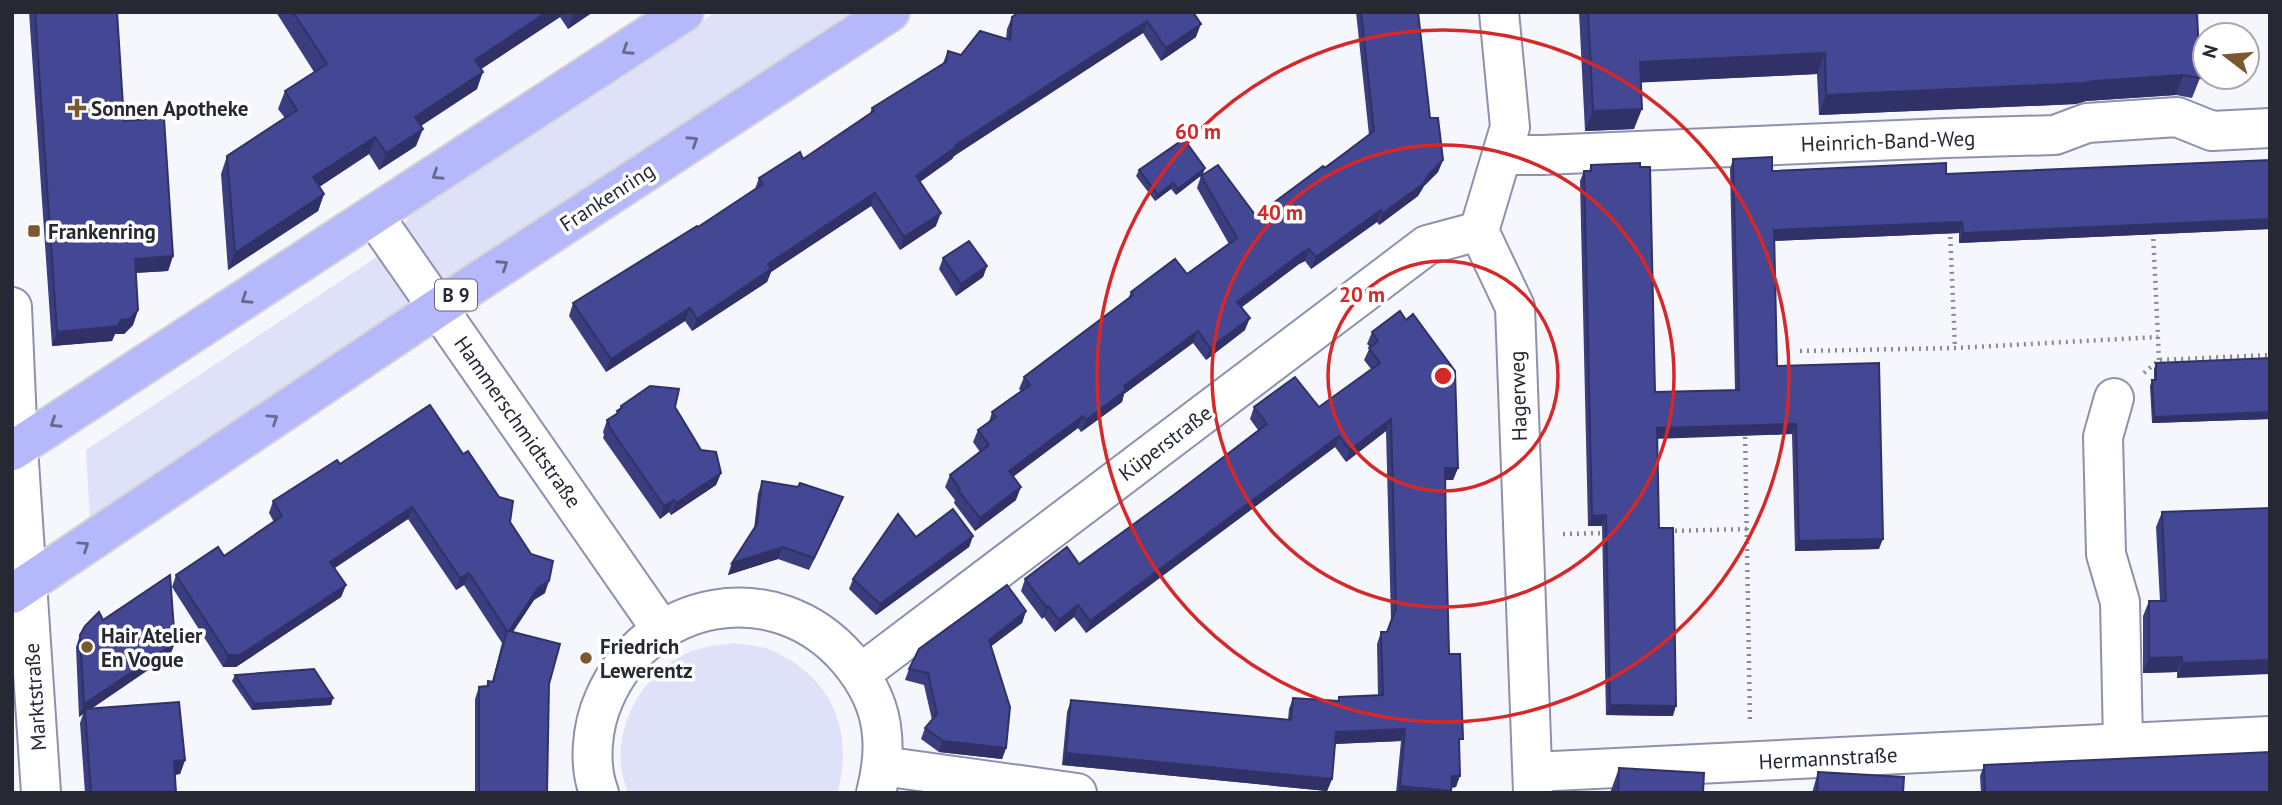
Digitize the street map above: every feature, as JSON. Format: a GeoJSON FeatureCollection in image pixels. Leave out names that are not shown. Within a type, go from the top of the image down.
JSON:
{"type":"FeatureCollection","features":[{"type":"Feature","properties":{"kind":"main road"},"geometry":{"type":"LineString","coordinates":[[15,449],[684,12]]}},
{"type":"Feature","properties":{"kind":"main road","name":"Frankenring"},"geometry":{"type":"LineString","coordinates":[[20,589],[439,307],[890,12]]}},
{"type":"Feature","properties":{"kind":"street"},"geometry":{"type":"LineString","coordinates":[[1479,231],[1510,127],[1499,12]]}},
{"type":"Feature","properties":{"kind":"street","name":"Heinrich-Band-Weg"},"geometry":{"type":"LineString","coordinates":[[1502,155],[2055,135],[2087,122],[2177,117],[2212,131],[2270,128]]}},
{"type":"Feature","properties":{"kind":"street","name":"Hammerschmidtstraße"},"geometry":{"type":"LineString","coordinates":[[374,216],[661,629]]}},
{"type":"Feature","properties":{"kind":"street","name":"Hagerweg"},"geometry":{"type":"LineString","coordinates":[[1479,231],[1515,307],[1533,782]]}},
{"type":"Feature","properties":{"kind":"street","name":"Küperstraße"},"geometry":{"type":"LineString","coordinates":[[860,674],[1427,245],[1479,231]]}},
{"type":"Feature","properties":{"kind":"street","name":"Marktstraße"},"geometry":{"type":"LineString","coordinates":[[12,307],[20,589],[41,793]]}},
{"type":"Feature","properties":{"kind":"street"},"geometry":{"type":"LineString","coordinates":[[2114,398],[2103,437],[2103,450],[2106,554],[2120,602],[2123,743]]}},
{"type":"Feature","properties":{"kind":"street"},"geometry":{"type":"LineString","coordinates":[[599,793],[593,750],[597,714],[612,681],[633,652],[661,629],[695,613],[733,607],[770,610],[805,623],[836,645],[860,674],[875,702],[882,734],[879,779],[1077,793]]}},
{"type":"Feature","properties":{"kind":"street","name":"Hermannstraße"},"geometry":{"type":"LineString","coordinates":[[1533,782],[1753,762],[2270,736]]}},
{"type":"Feature","properties":{"kind":"path"},"geometry":{"type":"LineString","coordinates":[[1950,217],[1955,348]]}},
{"type":"Feature","properties":{"kind":"path"},"geometry":{"type":"LineString","coordinates":[[2153,228],[2159,360]]}},
{"type":"Feature","properties":{"kind":"path"},"geometry":{"type":"LineString","coordinates":[[1800,351],[1955,348],[2158,337]]}},
{"type":"Feature","properties":{"kind":"path"},"geometry":{"type":"LineString","coordinates":[[2114,398],[2159,360],[2270,355]]}},
{"type":"Feature","properties":{"kind":"path"},"geometry":{"type":"LineString","coordinates":[[1745,422],[1753,762]]}},
{"type":"Feature","properties":{"kind":"path"},"geometry":{"type":"LineString","coordinates":[[1665,531],[1748,528]]}},
{"type":"Feature","properties":{"kind":"path"},"geometry":{"type":"LineString","coordinates":[[1524,538],[1554,534],[1609,533]]}},
{"type":"Feature","properties":{"kind":"shaded area"},"geometry":{"type":"Polygon","coordinates":[[[716,12],[867,12],[90,522],[86,450],[374,259],[415,211],[716,12]]]}},
{"type":"Feature","properties":{"kind":"shaded area"},"geometry":{"type":"Polygon","coordinates":[[[733,643],[776,652],[806,672],[819,685],[830,701],[842,736],[842,774],[837,793],[628,793],[622,775],[623,734],[638,698],[649,682],[662,669],[695,650],[733,643]]]}},
{"type":"Feature","properties":{"kind":"building"},"geometry":{"type":"Polygon","coordinates":[[[35,12],[117,12],[124,121],[164,118],[173,256],[135,259],[138,310],[130,319],[121,320],[118,326],[57,332],[35,12]]]}},
{"type":"Feature","properties":{"kind":"building"},"geometry":{"type":"Polygon","coordinates":[[[293,12],[547,12],[475,60],[483,72],[415,117],[423,129],[386,153],[375,137],[313,177],[324,194],[235,253],[227,156],[297,110],[285,91],[327,64],[293,12]]]}},
{"type":"Feature","properties":{"kind":"building"},"geometry":{"type":"Polygon","coordinates":[[[1019,12],[1193,12],[1201,24],[1166,48],[1147,21],[956,145],[916,176],[941,213],[904,237],[875,193],[768,264],[771,269],[697,319],[690,308],[611,359],[573,303],[763,184],[759,178],[800,152],[803,159],[874,111],[872,108],[946,62],[948,51],[961,55],[980,31],[1010,40],[1012,17],[1019,12]]]}},
{"type":"Feature","properties":{"kind":"building"},"geometry":{"type":"Polygon","coordinates":[[[1361,12],[1418,12],[1430,118],[1438,118],[1443,160],[1423,184],[1383,213],[1381,210],[1316,257],[1309,249],[1303,252],[1237,302],[1250,318],[1210,348],[1198,331],[1124,386],[1126,390],[1086,420],[1083,416],[1009,471],[1021,487],[980,518],[950,475],[989,445],[978,430],[996,417],[992,412],[1030,385],[1024,377],[1133,295],[1131,292],[1175,259],[1187,274],[1237,238],[1201,176],[1218,165],[1256,216],[1374,131],[1361,12]]]}},
{"type":"Feature","properties":{"kind":"building"},"geometry":{"type":"Polygon","coordinates":[[[1588,12],[2197,12],[2197,21],[2191,21],[2191,76],[1826,95],[1825,53],[1640,62],[1642,109],[1593,111],[1588,12]]]}},
{"type":"Feature","properties":{"kind":"building"},"geometry":{"type":"Polygon","coordinates":[[[1184,139],[1205,168],[1178,189],[1173,183],[1158,195],[1139,170],[1184,139]]]}},
{"type":"Feature","properties":{"kind":"building"},"geometry":{"type":"Polygon","coordinates":[[[1772,157],[1772,171],[1946,163],[1946,174],[2270,160],[2270,219],[1963,233],[1962,222],[1774,230],[1777,366],[1879,363],[1883,539],[1799,541],[1796,424],[1657,428],[1659,528],[1673,528],[1676,706],[1610,705],[1606,515],[1592,516],[1584,171],[1591,171],[1591,165],[1640,163],[1640,167],[1650,167],[1655,392],[1739,390],[1733,159],[1772,157]]]}},
{"type":"Feature","properties":{"kind":"building"},"geometry":{"type":"Polygon","coordinates":[[[969,241],[987,266],[961,284],[943,258],[969,241]]]}},
{"type":"Feature","properties":{"kind":"building"},"geometry":{"type":"Polygon","coordinates":[[[1400,311],[1406,320],[1413,314],[1455,371],[1458,468],[1445,468],[1446,538],[1449,654],[1460,654],[1463,739],[1459,739],[1460,776],[1452,776],[1451,791],[1400,786],[1405,729],[1336,732],[1332,779],[1066,753],[1071,700],[1291,720],[1293,698],[1339,701],[1339,697],[1383,695],[1381,632],[1387,632],[1396,608],[1391,419],[1350,450],[1339,436],[1090,621],[1078,605],[1059,620],[1025,579],[1067,547],[1079,564],[1175,494],[1267,424],[1254,407],[1295,377],[1319,407],[1380,363],[1369,348],[1378,341],[1372,332],[1400,311]]]}},
{"type":"Feature","properties":{"kind":"building"},"geometry":{"type":"Polygon","coordinates":[[[2270,358],[2270,412],[2154,417],[2152,380],[2156,380],[2156,363],[2270,358]]]}},
{"type":"Feature","properties":{"kind":"building"},"geometry":{"type":"Polygon","coordinates":[[[650,386],[679,389],[675,407],[701,450],[716,452],[721,473],[676,503],[674,500],[664,506],[607,420],[618,413],[621,406],[650,386]]]}},
{"type":"Feature","properties":{"kind":"building"},"geometry":{"type":"Polygon","coordinates":[[[430,405],[463,454],[468,451],[499,497],[513,501],[510,522],[531,554],[553,561],[549,581],[538,588],[509,631],[560,644],[549,684],[547,793],[479,793],[479,687],[488,686],[488,681],[493,682],[507,631],[469,573],[460,578],[412,507],[330,562],[346,585],[240,655],[228,655],[176,575],[218,547],[224,556],[282,516],[273,501],[337,460],[340,464],[430,405]]]}},
{"type":"Feature","properties":{"kind":"building"},"geometry":{"type":"Polygon","coordinates":[[[762,481],[798,487],[800,483],[843,497],[814,558],[783,547],[732,563],[757,524],[762,481]]]}},
{"type":"Feature","properties":{"kind":"building"},"geometry":{"type":"Polygon","coordinates":[[[2270,508],[2270,660],[2182,663],[2182,657],[2149,658],[2149,601],[2166,601],[2162,512],[2270,508]]]}},
{"type":"Feature","properties":{"kind":"building"},"geometry":{"type":"Polygon","coordinates":[[[953,509],[973,536],[880,604],[853,579],[898,514],[916,537],[953,509]]]}},
{"type":"Feature","properties":{"kind":"building"},"geometry":{"type":"Polygon","coordinates":[[[170,575],[175,643],[84,704],[80,635],[85,626],[99,612],[103,620],[170,575]]]}},
{"type":"Feature","properties":{"kind":"building"},"geometry":{"type":"Polygon","coordinates":[[[1007,585],[1026,611],[989,640],[1010,707],[1006,748],[943,741],[925,728],[937,714],[928,673],[909,669],[919,649],[1007,585]]]}},
{"type":"Feature","properties":{"kind":"building"},"geometry":{"type":"Polygon","coordinates":[[[314,669],[333,698],[254,704],[235,675],[314,669]]]}},
{"type":"Feature","properties":{"kind":"building"},"geometry":{"type":"Polygon","coordinates":[[[179,702],[185,760],[174,761],[176,793],[91,793],[85,709],[179,702]]]}},
{"type":"Feature","properties":{"kind":"building"},"geometry":{"type":"Polygon","coordinates":[[[2270,752],[2270,793],[1985,793],[1984,765],[2270,752]]]}},
{"type":"Feature","properties":{"kind":"building"},"geometry":{"type":"Polygon","coordinates":[[[1619,768],[1704,773],[1703,793],[1618,793],[1619,768]]]}},
{"type":"Feature","properties":{"kind":"building"},"geometry":{"type":"Polygon","coordinates":[[[1818,772],[1904,777],[1903,793],[1817,793],[1818,772]]]}},
{"type":"Feature","properties":{"kind":"place","name":"Sonnen Apotheke"},"geometry":{"type":"Point","coordinates":[77,108]}},
{"type":"Feature","properties":{"kind":"place","name":"Frankenring"},"geometry":{"type":"Point","coordinates":[34,231]}},
{"type":"Feature","properties":{"kind":"place","name":"Hair Atelier En Vogue"},"geometry":{"type":"Point","coordinates":[87,647]}},
{"type":"Feature","properties":{"kind":"place","name":"Friedrich Lewerentz"},"geometry":{"type":"Point","coordinates":[586,658]}}]}
